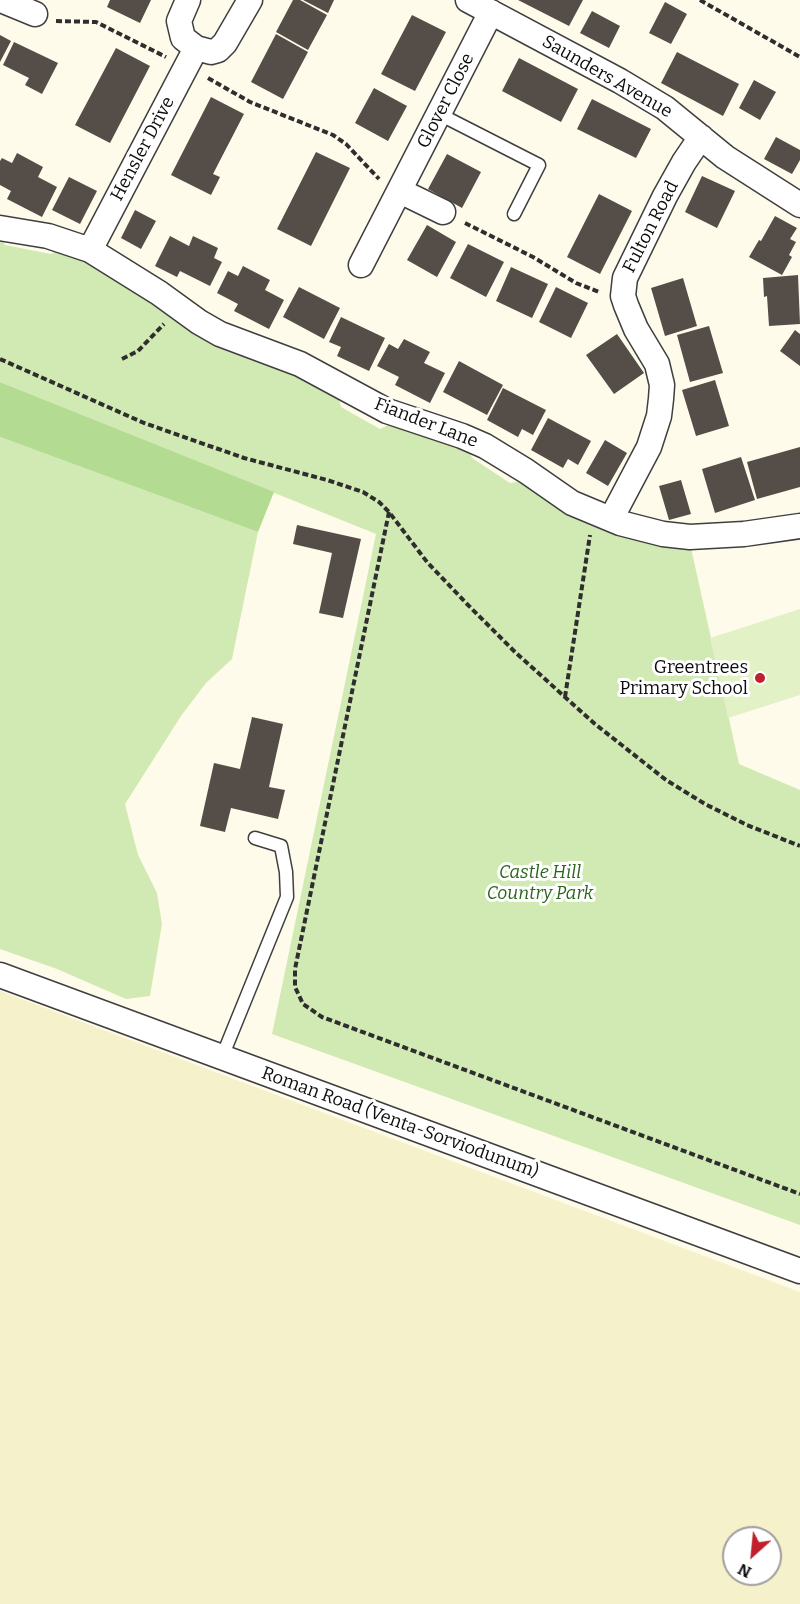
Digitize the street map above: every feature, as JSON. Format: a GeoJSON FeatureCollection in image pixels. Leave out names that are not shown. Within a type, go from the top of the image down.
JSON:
{"type":"FeatureCollection","features":[{"type":"Feature","properties":{"kind":"street"},"geometry":{"type":"LineString","coordinates":[[1,0],[35,14]]}},
{"type":"Feature","properties":{"kind":"street"},"geometry":{"type":"LineString","coordinates":[[188,0],[179,21],[180,30],[191,57],[204,51],[218,50],[233,32],[250,0]]}},
{"type":"Feature","properties":{"kind":"street","name":"Saunders Avenue"},"geometry":{"type":"LineString","coordinates":[[468,0],[647,97],[742,168],[800,205]]}},
{"type":"Feature","properties":{"kind":"street","name":"Glover Close"},"geometry":{"type":"LineString","coordinates":[[361,265],[491,12]]}},
{"type":"Feature","properties":{"kind":"street","name":"Hensler Drive"},"geometry":{"type":"LineString","coordinates":[[90,250],[191,57]]}},
{"type":"Feature","properties":{"kind":"street","name":"Fulton Road"},"geometry":{"type":"LineString","coordinates":[[602,516],[649,447],[659,416],[661,399],[662,385],[657,364],[629,317],[623,296],[624,278],[669,188],[701,137]]}},
{"type":"Feature","properties":{"kind":"street"},"geometry":{"type":"LineString","coordinates":[[398,194],[443,212]]}},
{"type":"Feature","properties":{"kind":"street","name":"Fiander Lane"},"geometry":{"type":"LineString","coordinates":[[0,228],[48,236],[90,250],[220,334],[300,364],[387,411],[462,436],[519,466],[572,503],[602,516],[663,534],[690,537],[744,534],[800,526]]}},
{"type":"Feature","properties":{"kind":"street","name":"Roman Road (Venta-Sorviodunum)"},"geometry":{"type":"LineString","coordinates":[[0,975],[800,1271]]}},
{"type":"Feature","properties":{"kind":"lane"},"geometry":{"type":"LineString","coordinates":[[439,114],[539,165],[514,214]]}},
{"type":"Feature","properties":{"kind":"lane"},"geometry":{"type":"LineString","coordinates":[[222,1057],[287,897],[286,872],[281,846],[255,838]]}},
{"type":"Feature","properties":{"kind":"path"},"geometry":{"type":"LineString","coordinates":[[700,0],[800,57]]}},
{"type":"Feature","properties":{"kind":"path"},"geometry":{"type":"LineString","coordinates":[[35,14],[54,21],[96,22],[191,57],[224,85],[250,102],[333,135],[346,144],[398,194]]}},
{"type":"Feature","properties":{"kind":"path"},"geometry":{"type":"LineString","coordinates":[[443,212],[533,257],[590,290],[623,296]]}},
{"type":"Feature","properties":{"kind":"path"},"geometry":{"type":"LineString","coordinates":[[122,359],[138,351],[153,338],[179,307]]}},
{"type":"Feature","properties":{"kind":"path"},"geometry":{"type":"LineString","coordinates":[[0,359],[144,423],[244,458],[363,492],[379,502],[428,562],[467,604],[516,653],[595,724],[666,780],[747,825],[800,846]]}},
{"type":"Feature","properties":{"kind":"path"},"geometry":{"type":"LineString","coordinates":[[388,512],[295,969],[295,987],[303,1004],[322,1017],[800,1194]]}},
{"type":"Feature","properties":{"kind":"path"},"geometry":{"type":"LineString","coordinates":[[565,697],[602,516]]}},
{"type":"Feature","properties":{"kind":"shaded area"},"geometry":{"type":"Polygon","coordinates":[[[0,991],[800,1292],[800,1604],[0,1604],[0,991]]]}},
{"type":"Feature","properties":{"kind":"green space","name":"Castle Hill Country Park"},"geometry":{"type":"Polygon","coordinates":[[[0,236],[5,245],[51,254],[63,247],[338,395],[341,407],[380,429],[394,422],[468,448],[472,458],[510,483],[524,481],[599,527],[619,536],[666,546],[691,548],[739,764],[800,790],[800,1225],[272,1034],[376,534],[0,382],[0,236]]]}},
{"type":"Feature","properties":{"kind":"green space"},"geometry":{"type":"Polygon","coordinates":[[[0,382],[274,492],[258,532],[0,437],[0,382]]]}},
{"type":"Feature","properties":{"kind":"green space"},"geometry":{"type":"Polygon","coordinates":[[[0,437],[258,532],[232,659],[206,683],[181,716],[125,804],[138,855],[157,893],[162,924],[150,996],[126,999],[57,969],[0,949],[0,437]]]}},
{"type":"Feature","properties":{"kind":"green space"},"geometry":{"type":"Polygon","coordinates":[[[800,609],[800,695],[728,718],[710,638],[800,609]]]}},
{"type":"Feature","properties":{"kind":"building"},"geometry":{"type":"Polygon","coordinates":[[[110,0],[151,0],[140,23],[107,7],[110,0]]]}},
{"type":"Feature","properties":{"kind":"building"},"geometry":{"type":"Polygon","coordinates":[[[293,0],[300,0],[327,15],[308,50],[276,32],[293,0]]]}},
{"type":"Feature","properties":{"kind":"building"},"geometry":{"type":"Polygon","coordinates":[[[303,0],[334,0],[328,13],[303,0]]]}},
{"type":"Feature","properties":{"kind":"building"},"geometry":{"type":"Polygon","coordinates":[[[518,0],[583,0],[569,26],[518,0]]]}},
{"type":"Feature","properties":{"kind":"building"},"geometry":{"type":"Polygon","coordinates":[[[665,2],[687,14],[671,44],[649,33],[665,2]]]}},
{"type":"Feature","properties":{"kind":"building"},"geometry":{"type":"Polygon","coordinates":[[[592,11],[620,26],[609,48],[580,33],[592,11]]]}},
{"type":"Feature","properties":{"kind":"building"},"geometry":{"type":"Polygon","coordinates":[[[412,15],[446,32],[415,91],[381,74],[412,15]]]}},
{"type":"Feature","properties":{"kind":"building"},"geometry":{"type":"Polygon","coordinates":[[[276,34],[308,52],[283,99],[251,82],[276,34]]]}},
{"type":"Feature","properties":{"kind":"building"},"geometry":{"type":"Polygon","coordinates":[[[0,35],[11,41],[0,62],[0,35]]]}},
{"type":"Feature","properties":{"kind":"building"},"geometry":{"type":"Polygon","coordinates":[[[14,42],[58,63],[42,94],[25,85],[29,78],[3,65],[14,42]]]}},
{"type":"Feature","properties":{"kind":"building"},"geometry":{"type":"Polygon","coordinates":[[[116,48],[150,66],[110,143],[75,125],[116,48]]]}},
{"type":"Feature","properties":{"kind":"building"},"geometry":{"type":"Polygon","coordinates":[[[677,52],[739,84],[723,116],[661,83],[677,52]]]}},
{"type":"Feature","properties":{"kind":"building"},"geometry":{"type":"Polygon","coordinates":[[[519,58],[578,89],[561,122],[502,91],[519,58]]]}},
{"type":"Feature","properties":{"kind":"building"},"geometry":{"type":"Polygon","coordinates":[[[754,80],[776,92],[760,120],[739,108],[754,80]]]}},
{"type":"Feature","properties":{"kind":"building"},"geometry":{"type":"Polygon","coordinates":[[[374,88],[407,106],[388,141],[355,123],[374,88]]]}},
{"type":"Feature","properties":{"kind":"building"},"geometry":{"type":"Polygon","coordinates":[[[211,97],[244,114],[213,174],[220,177],[211,195],[171,175],[211,97]]]}},
{"type":"Feature","properties":{"kind":"building"},"geometry":{"type":"Polygon","coordinates":[[[592,99],[651,129],[636,158],[577,129],[592,99]]]}},
{"type":"Feature","properties":{"kind":"building"},"geometry":{"type":"Polygon","coordinates":[[[776,137],[800,150],[800,160],[792,174],[764,159],[776,137]]]}},
{"type":"Feature","properties":{"kind":"building"},"geometry":{"type":"Polygon","coordinates":[[[316,152],[350,168],[311,246],[277,229],[316,152]]]}},
{"type":"Feature","properties":{"kind":"building"},"geometry":{"type":"Polygon","coordinates":[[[17,153],[43,167],[38,177],[57,187],[42,217],[7,199],[11,191],[0,185],[0,161],[2,158],[12,163],[17,153]]]}},
{"type":"Feature","properties":{"kind":"building"},"geometry":{"type":"Polygon","coordinates":[[[447,154],[481,172],[462,208],[428,189],[447,154]]]}},
{"type":"Feature","properties":{"kind":"building"},"geometry":{"type":"Polygon","coordinates":[[[702,176],[735,191],[717,228],[685,212],[702,176]]]}},
{"type":"Feature","properties":{"kind":"building"},"geometry":{"type":"Polygon","coordinates":[[[69,177],[97,191],[80,224],[52,210],[69,177]]]}},
{"type":"Feature","properties":{"kind":"building"},"geometry":{"type":"Polygon","coordinates":[[[599,194],[632,211],[600,274],[567,257],[599,194]]]}},
{"type":"Feature","properties":{"kind":"building"},"geometry":{"type":"Polygon","coordinates":[[[135,210],[156,221],[141,249],[121,238],[135,210]]]}},
{"type":"Feature","properties":{"kind":"building"},"geometry":{"type":"Polygon","coordinates":[[[775,216],[797,228],[790,239],[796,242],[789,255],[792,257],[782,275],[749,257],[775,216]]]}},
{"type":"Feature","properties":{"kind":"building"},"geometry":{"type":"Polygon","coordinates":[[[427,225],[456,242],[437,277],[407,260],[427,225]]]}},
{"type":"Feature","properties":{"kind":"building"},"geometry":{"type":"Polygon","coordinates":[[[170,236],[189,246],[193,236],[218,248],[214,258],[222,262],[210,286],[180,271],[177,277],[155,266],[170,236]]]}},
{"type":"Feature","properties":{"kind":"building"},"geometry":{"type":"Polygon","coordinates":[[[468,244],[504,262],[486,297],[450,278],[468,244]]]}},
{"type":"Feature","properties":{"kind":"building"},"geometry":{"type":"Polygon","coordinates":[[[243,266],[270,280],[265,290],[284,300],[269,329],[234,311],[238,304],[217,293],[228,271],[238,276],[243,266]]]}},
{"type":"Feature","properties":{"kind":"building"},"geometry":{"type":"Polygon","coordinates":[[[511,267],[548,284],[532,318],[496,301],[511,267]]]}},
{"type":"Feature","properties":{"kind":"building"},"geometry":{"type":"Polygon","coordinates":[[[798,275],[800,324],[769,326],[763,278],[798,275]]]}},
{"type":"Feature","properties":{"kind":"building"},"geometry":{"type":"Polygon","coordinates":[[[683,278],[697,326],[665,336],[651,288],[683,278]]]}},
{"type":"Feature","properties":{"kind":"building"},"geometry":{"type":"Polygon","coordinates":[[[299,287],[340,308],[324,339],[283,317],[299,287]]]}},
{"type":"Feature","properties":{"kind":"building"},"geometry":{"type":"Polygon","coordinates":[[[556,287],[588,303],[571,338],[539,322],[556,287]]]}},
{"type":"Feature","properties":{"kind":"building"},"geometry":{"type":"Polygon","coordinates":[[[341,317],[385,338],[369,371],[337,356],[341,347],[329,342],[341,317]]]}},
{"type":"Feature","properties":{"kind":"building"},"geometry":{"type":"Polygon","coordinates":[[[709,326],[723,373],[690,382],[677,335],[709,326]]]}},
{"type":"Feature","properties":{"kind":"building"},"geometry":{"type":"Polygon","coordinates":[[[795,330],[800,334],[800,366],[780,351],[795,330]]]}},
{"type":"Feature","properties":{"kind":"building"},"geometry":{"type":"Polygon","coordinates":[[[617,334],[644,373],[614,394],[586,355],[617,334]]]}},
{"type":"Feature","properties":{"kind":"building"},"geometry":{"type":"Polygon","coordinates":[[[404,339],[430,352],[424,363],[445,373],[430,403],[395,385],[399,377],[377,366],[389,344],[398,349],[404,339]]]}},
{"type":"Feature","properties":{"kind":"building"},"geometry":{"type":"Polygon","coordinates":[[[459,361],[503,385],[487,415],[443,392],[459,361]]]}},
{"type":"Feature","properties":{"kind":"building"},"geometry":{"type":"Polygon","coordinates":[[[715,380],[729,426],[696,436],[682,390],[715,380]]]}},
{"type":"Feature","properties":{"kind":"building"},"geometry":{"type":"Polygon","coordinates":[[[503,388],[546,410],[533,435],[522,429],[518,437],[487,420],[503,388]]]}},
{"type":"Feature","properties":{"kind":"building"},"geometry":{"type":"Polygon","coordinates":[[[548,418],[591,441],[578,465],[568,459],[563,468],[531,450],[548,418]]]}},
{"type":"Feature","properties":{"kind":"building"},"geometry":{"type":"Polygon","coordinates":[[[605,440],[627,453],[608,486],[586,473],[605,440]]]}},
{"type":"Feature","properties":{"kind":"building"},"geometry":{"type":"Polygon","coordinates":[[[800,447],[800,487],[757,499],[747,462],[800,447]]]}},
{"type":"Feature","properties":{"kind":"building"},"geometry":{"type":"Polygon","coordinates":[[[741,457],[755,500],[715,513],[702,469],[741,457]]]}},
{"type":"Feature","properties":{"kind":"building"},"geometry":{"type":"Polygon","coordinates":[[[681,480],[691,514],[669,520],[659,486],[681,480]]]}},
{"type":"Feature","properties":{"kind":"building"},"geometry":{"type":"Polygon","coordinates":[[[297,525],[361,539],[343,618],[319,613],[332,553],[293,544],[297,525]]]}},
{"type":"Feature","properties":{"kind":"building"},"geometry":{"type":"Polygon","coordinates":[[[252,717],[283,724],[269,787],[285,790],[278,819],[231,808],[225,832],[200,826],[214,763],[240,769],[252,717]]]}},
{"type":"Feature","properties":{"kind":"place","name":"Greentrees Primary School"},"geometry":{"type":"Point","coordinates":[760,678]}}]}
